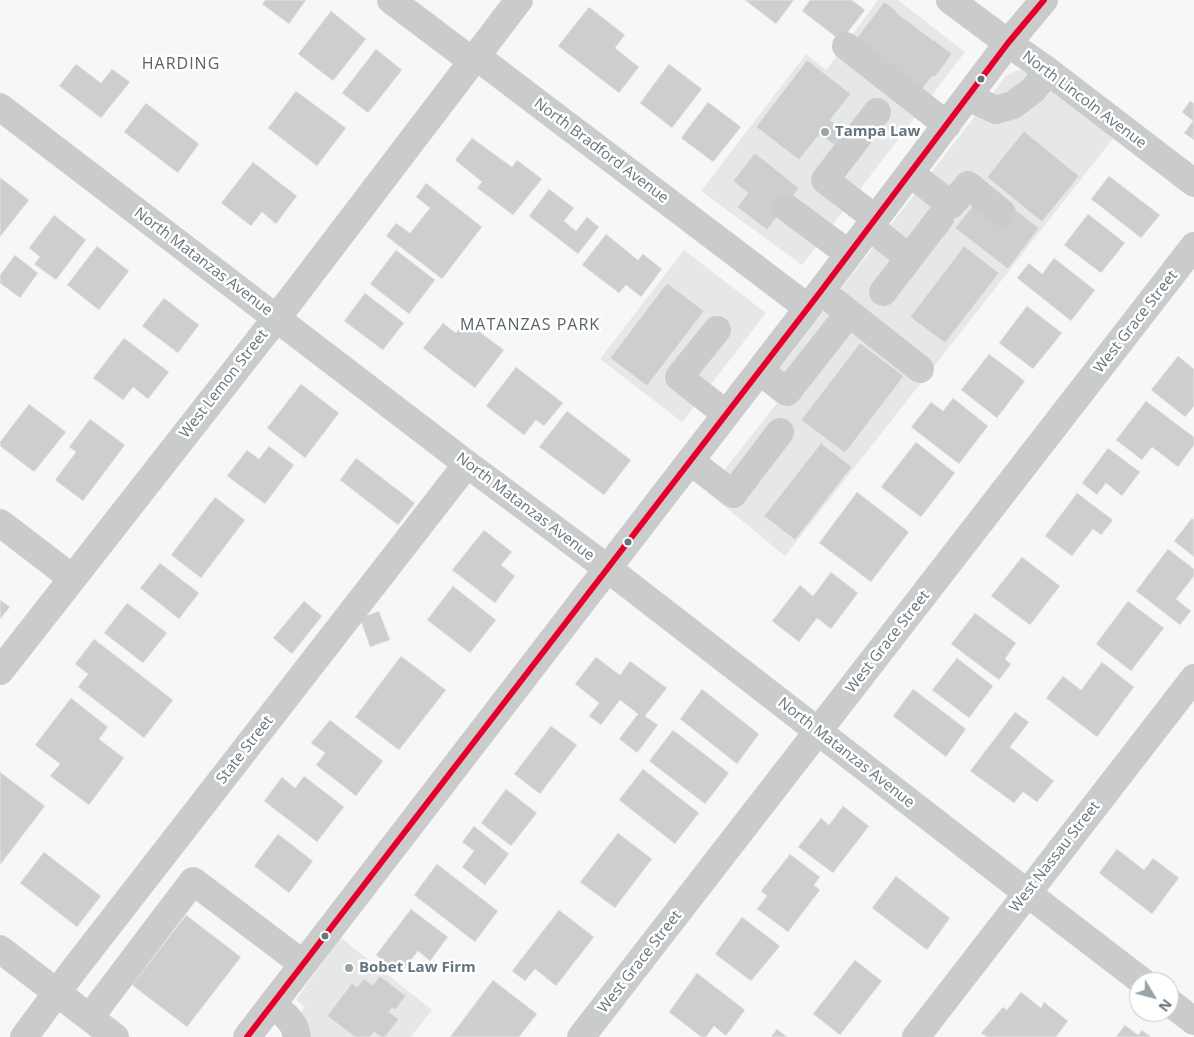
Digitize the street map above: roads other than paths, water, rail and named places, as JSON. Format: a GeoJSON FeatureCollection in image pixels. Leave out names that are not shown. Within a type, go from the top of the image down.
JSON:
{"type":"FeatureCollection","features":[{"type":"Feature","properties":{"kind":"street","name":"North Bradford Avenue"},"geometry":{"type":"LineString","coordinates":[[391,0],[464,55],[485,63],[814,299],[849,313],[920,369]]}},
{"type":"Feature","properties":{"kind":"street","name":"West Lemon Street"},"geometry":{"type":"LineString","coordinates":[[0,671],[289,302],[519,0]]}},
{"type":"Feature","properties":{"kind":"street","name":"North Lincoln Avenue"},"geometry":{"type":"LineString","coordinates":[[950,0],[1048,71],[1194,183]]}},
{"type":"Feature","properties":{"kind":"street"},"geometry":{"type":"LineString","coordinates":[[247,1037],[760,371],[1008,43],[1044,0]]}},
{"type":"Feature","properties":{"kind":"street"},"geometry":{"type":"LineString","coordinates":[[846,46],[947,125]]}},
{"type":"Feature","properties":{"kind":"street"},"geometry":{"type":"LineString","coordinates":[[968,97],[996,110],[1013,105],[1033,90],[1048,71]]}},
{"type":"Feature","properties":{"kind":"street","name":"North Matanzas Avenue"},"geometry":{"type":"LineString","coordinates":[[0,107],[467,464],[607,568],[1130,972]]}},
{"type":"Feature","properties":{"kind":"street"},"geometry":{"type":"LineString","coordinates":[[876,112],[825,180],[909,258]]}},
{"type":"Feature","properties":{"kind":"street"},"geometry":{"type":"LineString","coordinates":[[910,173],[951,205],[968,185],[1002,213]]}},
{"type":"Feature","properties":{"kind":"street"},"geometry":{"type":"LineString","coordinates":[[788,208],[849,254]]}},
{"type":"Feature","properties":{"kind":"street"},"geometry":{"type":"LineString","coordinates":[[882,292],[940,218]]}},
{"type":"Feature","properties":{"kind":"street","name":"West Grace Street"},"geometry":{"type":"LineString","coordinates":[[581,1037],[1194,246]]}},
{"type":"Feature","properties":{"kind":"street"},"geometry":{"type":"LineString","coordinates":[[760,371],[787,392],[849,313]]}},
{"type":"Feature","properties":{"kind":"street"},"geometry":{"type":"LineString","coordinates":[[716,330],[679,377],[726,414]]}},
{"type":"Feature","properties":{"kind":"street"},"geometry":{"type":"LineString","coordinates":[[690,461],[733,494],[780,432]]}},
{"type":"Feature","properties":{"kind":"street","name":"State Street"},"geometry":{"type":"LineString","coordinates":[[24,1037],[467,464]]}},
{"type":"Feature","properties":{"kind":"street"},"geometry":{"type":"LineString","coordinates":[[0,523],[72,578]]}},
{"type":"Feature","properties":{"kind":"street","name":"West Nassau Street"},"geometry":{"type":"LineString","coordinates":[[916,1037],[1194,678]]}},
{"type":"Feature","properties":{"kind":"street"},"geometry":{"type":"LineString","coordinates":[[90,1017],[193,881],[303,964]]}},
{"type":"Feature","properties":{"kind":"street"},"geometry":{"type":"LineString","coordinates":[[0,949],[115,1037]]}},
{"type":"Feature","properties":{"kind":"street"},"geometry":{"type":"LineString","coordinates":[[272,1004],[291,1021],[297,1037]]}},
{"type":"Feature","properties":{"kind":"street"},"geometry":{"type":"LineString","coordinates":[[1179,1010],[1194,1021]]}},
{"type":"Feature","properties":{"kind":"place","name":"Tampa Law"},"geometry":{"type":"Point","coordinates":[825,132]}},
{"type":"Feature","properties":{"kind":"place","name":"Bobet Law Firm"},"geometry":{"type":"Point","coordinates":[349,968]}},
{"type":"Feature","properties":{"kind":"district","name":"HARDING"},"geometry":{"type":"Point","coordinates":[181,64]}},
{"type":"Feature","properties":{"kind":"district","name":"MATANZAS PARK"},"geometry":{"type":"Point","coordinates":[530,325]}}]}
